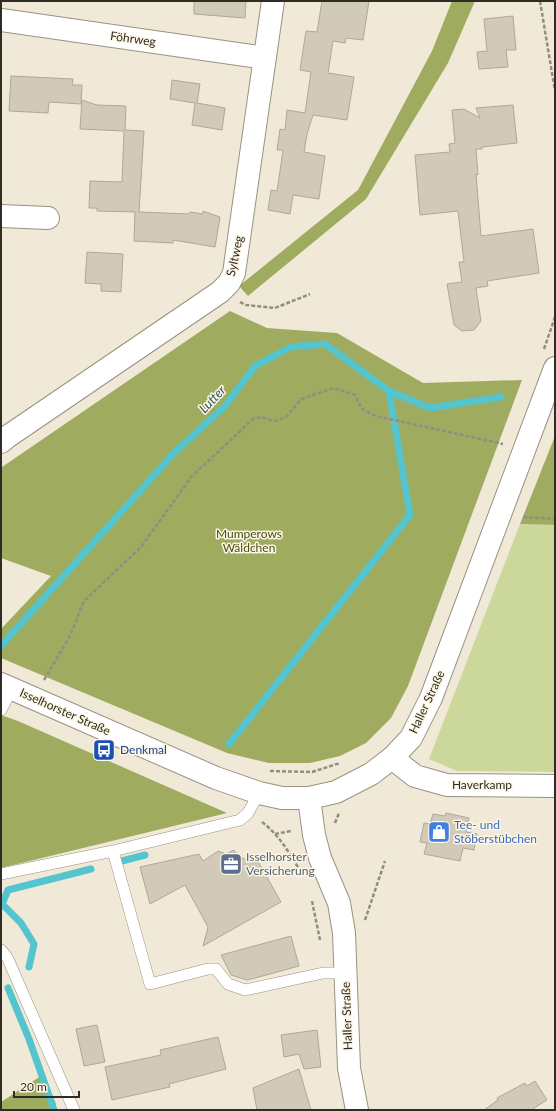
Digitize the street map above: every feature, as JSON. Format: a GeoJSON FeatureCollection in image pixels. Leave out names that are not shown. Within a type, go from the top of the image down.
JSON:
{"type":"FeatureCollection","features":[{"type":"Feature","properties":{"kind":"street","name":"Syltweg"},"geometry":{"type":"LineString","coordinates":[[3,435],[220,292],[229,283],[234,273],[273,1]]}},
{"type":"Feature","properties":{"kind":"street","name":"Föhrweg"},"geometry":{"type":"LineString","coordinates":[[1,20],[265,58]]}},
{"type":"Feature","properties":{"kind":"street"},"geometry":{"type":"LineString","coordinates":[[1,216],[48,218]]}},
{"type":"Feature","properties":{"kind":"street","name":"Haller Straße"},"geometry":{"type":"LineString","coordinates":[[357,1110],[349,1068],[344,933],[338,903],[318,852],[309,798],[336,792],[371,774],[392,758],[411,738],[431,698],[525,449],[549,359]]}},
{"type":"Feature","properties":{"kind":"street","name":"Isselhorster Straße"},"geometry":{"type":"LineString","coordinates":[[7,686],[216,778],[259,793],[282,798],[309,798]]}},
{"type":"Feature","properties":{"kind":"street","name":"Haverkamp"},"geometry":{"type":"LineString","coordinates":[[392,758],[415,776],[447,786],[555,786]]}},
{"type":"Feature","properties":{"kind":"lane"},"geometry":{"type":"LineString","coordinates":[[1,710],[7,686]]}},
{"type":"Feature","properties":{"kind":"lane"},"geometry":{"type":"LineString","coordinates":[[1,874],[113,852],[240,820],[248,813],[259,793]]}},
{"type":"Feature","properties":{"kind":"lane"},"geometry":{"type":"LineString","coordinates":[[113,852],[150,984],[208,969],[216,969],[228,984],[245,990],[323,973],[346,973]]}},
{"type":"Feature","properties":{"kind":"lane"},"geometry":{"type":"LineString","coordinates":[[1,950],[7,957],[74,1110]]}},
{"type":"Feature","properties":{"kind":"path"},"geometry":{"type":"LineString","coordinates":[[540,1],[555,91]]}},
{"type":"Feature","properties":{"kind":"path"},"geometry":{"type":"LineString","coordinates":[[220,292],[246,305],[275,308],[310,294]]}},
{"type":"Feature","properties":{"kind":"path"},"geometry":{"type":"LineString","coordinates":[[549,359],[546,343],[555,317]]}},
{"type":"Feature","properties":{"kind":"path"},"geometry":{"type":"LineString","coordinates":[[546,343],[550,344]]}},
{"type":"Feature","properties":{"kind":"path"},"geometry":{"type":"LineString","coordinates":[[42,684],[70,636],[84,602],[141,547],[192,476],[253,419],[261,417],[274,421],[286,417],[301,398],[334,388],[355,395],[362,409],[376,416],[525,449]]}},
{"type":"Feature","properties":{"kind":"path"},"geometry":{"type":"LineString","coordinates":[[517,517],[555,519]]}},
{"type":"Feature","properties":{"kind":"path"},"geometry":{"type":"LineString","coordinates":[[267,771],[312,772],[342,763]]}},
{"type":"Feature","properties":{"kind":"path"},"geometry":{"type":"LineString","coordinates":[[248,813],[272,830],[292,856],[301,873]]}},
{"type":"Feature","properties":{"kind":"path"},"geometry":{"type":"LineString","coordinates":[[344,933],[362,930],[385,861]]}},
{"type":"Feature","properties":{"kind":"path"},"geometry":{"type":"LineString","coordinates":[[312,899],[321,943],[323,973]]}},
{"type":"Feature","properties":{"kind":"green space"},"geometry":{"type":"Polygon","coordinates":[[[452,1],[475,1],[448,63],[366,199],[248,296],[239,286],[358,190],[432,51],[452,1]]]}},
{"type":"Feature","properties":{"kind":"green space","name":"Mumperows Wäldchen"},"geometry":{"type":"Polygon","coordinates":[[[230,311],[267,328],[337,333],[423,383],[522,380],[408,686],[391,718],[366,743],[340,756],[310,763],[269,763],[227,753],[1,658],[1,629],[51,576],[1,558],[2,467],[230,311]]]}},
{"type":"Feature","properties":{"kind":"green space"},"geometry":{"type":"Polygon","coordinates":[[[555,436],[555,525],[520,524],[555,436]]]}},
{"type":"Feature","properties":{"kind":"green space"},"geometry":{"type":"Polygon","coordinates":[[[520,524],[555,525],[555,772],[457,771],[429,759],[520,524]]]}},
{"type":"Feature","properties":{"kind":"green space"},"geometry":{"type":"Polygon","coordinates":[[[1,715],[18,721],[227,813],[1,868],[1,715]]]}},
{"type":"Feature","properties":{"kind":"green space"},"geometry":{"type":"Polygon","coordinates":[[[44,1074],[56,1104],[55,1110],[1,1110],[1,1102],[44,1074]]]}},
{"type":"Feature","properties":{"kind":"building"},"geometry":{"type":"Polygon","coordinates":[[[194,1],[246,1],[245,18],[194,14],[194,1]]]}},
{"type":"Feature","properties":{"kind":"building"},"geometry":{"type":"Polygon","coordinates":[[[322,1],[369,1],[363,40],[346,38],[345,43],[333,41],[328,73],[354,77],[347,120],[313,115],[307,134],[304,152],[325,156],[319,199],[293,195],[290,214],[268,210],[271,190],[277,191],[283,150],[277,150],[280,129],[285,130],[287,110],[305,113],[311,72],[300,70],[306,31],[317,32],[322,1]]]}},
{"type":"Feature","properties":{"kind":"building"},"geometry":{"type":"Polygon","coordinates":[[[513,16],[516,50],[506,50],[508,67],[479,69],[477,52],[487,51],[484,19],[513,16]]]}},
{"type":"Feature","properties":{"kind":"building"},"geometry":{"type":"Polygon","coordinates":[[[11,76],[73,79],[72,85],[82,85],[81,104],[49,102],[48,113],[9,111],[11,76]]]}},
{"type":"Feature","properties":{"kind":"building"},"geometry":{"type":"Polygon","coordinates":[[[172,80],[200,84],[197,103],[225,108],[222,130],[192,125],[195,103],[170,99],[172,80]]]}},
{"type":"Feature","properties":{"kind":"building"},"geometry":{"type":"Polygon","coordinates":[[[82,100],[97,105],[126,106],[125,130],[144,131],[139,212],[189,214],[190,212],[203,214],[203,211],[220,217],[215,247],[173,240],[173,243],[134,241],[135,212],[97,211],[97,208],[89,208],[90,181],[122,182],[124,131],[80,129],[82,100]]]}},
{"type":"Feature","properties":{"kind":"building"},"geometry":{"type":"Polygon","coordinates":[[[513,105],[517,143],[476,149],[478,175],[476,174],[481,236],[533,229],[539,273],[487,281],[488,286],[476,288],[481,321],[474,330],[462,331],[454,325],[447,284],[462,282],[459,262],[464,262],[458,211],[420,215],[415,155],[450,152],[449,144],[455,143],[452,110],[464,109],[480,118],[476,108],[513,105]]]}},
{"type":"Feature","properties":{"kind":"building"},"geometry":{"type":"Polygon","coordinates":[[[87,252],[123,254],[121,292],[101,291],[101,284],[85,283],[87,252]]]}},
{"type":"Feature","properties":{"kind":"building"},"geometry":{"type":"Polygon","coordinates":[[[446,813],[469,818],[466,832],[477,834],[474,850],[463,848],[460,861],[424,854],[427,843],[420,842],[424,823],[430,824],[433,814],[445,816],[446,813]]]}},
{"type":"Feature","properties":{"kind":"building"},"geometry":{"type":"Polygon","coordinates":[[[234,850],[238,857],[259,863],[281,902],[203,946],[208,927],[185,885],[150,904],[140,867],[199,854],[203,861],[218,851],[226,854],[234,850]]]}},
{"type":"Feature","properties":{"kind":"building"},"geometry":{"type":"Polygon","coordinates":[[[291,936],[299,966],[259,977],[247,980],[231,975],[221,955],[291,936]]]}},
{"type":"Feature","properties":{"kind":"building"},"geometry":{"type":"Polygon","coordinates":[[[97,1025],[105,1062],[84,1066],[76,1029],[97,1025]]]}},
{"type":"Feature","properties":{"kind":"building"},"geometry":{"type":"Polygon","coordinates":[[[317,1030],[321,1067],[304,1069],[299,1054],[284,1057],[281,1035],[317,1030]]]}},
{"type":"Feature","properties":{"kind":"building"},"geometry":{"type":"Polygon","coordinates":[[[218,1037],[226,1069],[169,1084],[170,1087],[112,1100],[105,1067],[161,1055],[160,1050],[218,1037]]]}},
{"type":"Feature","properties":{"kind":"building"},"geometry":{"type":"Polygon","coordinates":[[[299,1069],[311,1110],[257,1110],[253,1088],[299,1069]]]}},
{"type":"Feature","properties":{"kind":"building"},"geometry":{"type":"Polygon","coordinates":[[[535,1081],[547,1100],[531,1110],[484,1110],[498,1100],[497,1098],[525,1083],[527,1086],[535,1081]]]}},
{"type":"Feature","properties":{"kind":"waterway","name":"Lutter"},"geometry":{"type":"LineString","coordinates":[[1,646],[174,453],[225,406],[255,366],[291,347],[325,344],[389,391],[430,408],[501,397]]}},
{"type":"Feature","properties":{"kind":"waterway"},"geometry":{"type":"LineString","coordinates":[[229,744],[410,515],[389,391]]}},
{"type":"Feature","properties":{"kind":"waterway"},"geometry":{"type":"LineString","coordinates":[[122,861],[145,855]]}},
{"type":"Feature","properties":{"kind":"waterway"},"geometry":{"type":"LineString","coordinates":[[29,967],[34,944],[21,923],[2,904],[8,890],[91,869]]}},
{"type":"Feature","properties":{"kind":"waterway"},"geometry":{"type":"LineString","coordinates":[[8,988],[29,1039],[54,1110]]}},
{"type":"Feature","properties":{"kind":"place","name":"Denkmal"},"geometry":{"type":"Point","coordinates":[104,750]}},
{"type":"Feature","properties":{"kind":"place","name":"Tee- und Stöberstübchen"},"geometry":{"type":"Point","coordinates":[439,832]}},
{"type":"Feature","properties":{"kind":"place","name":"Isselhorster Versicherung"},"geometry":{"type":"Point","coordinates":[231,864]}}]}
